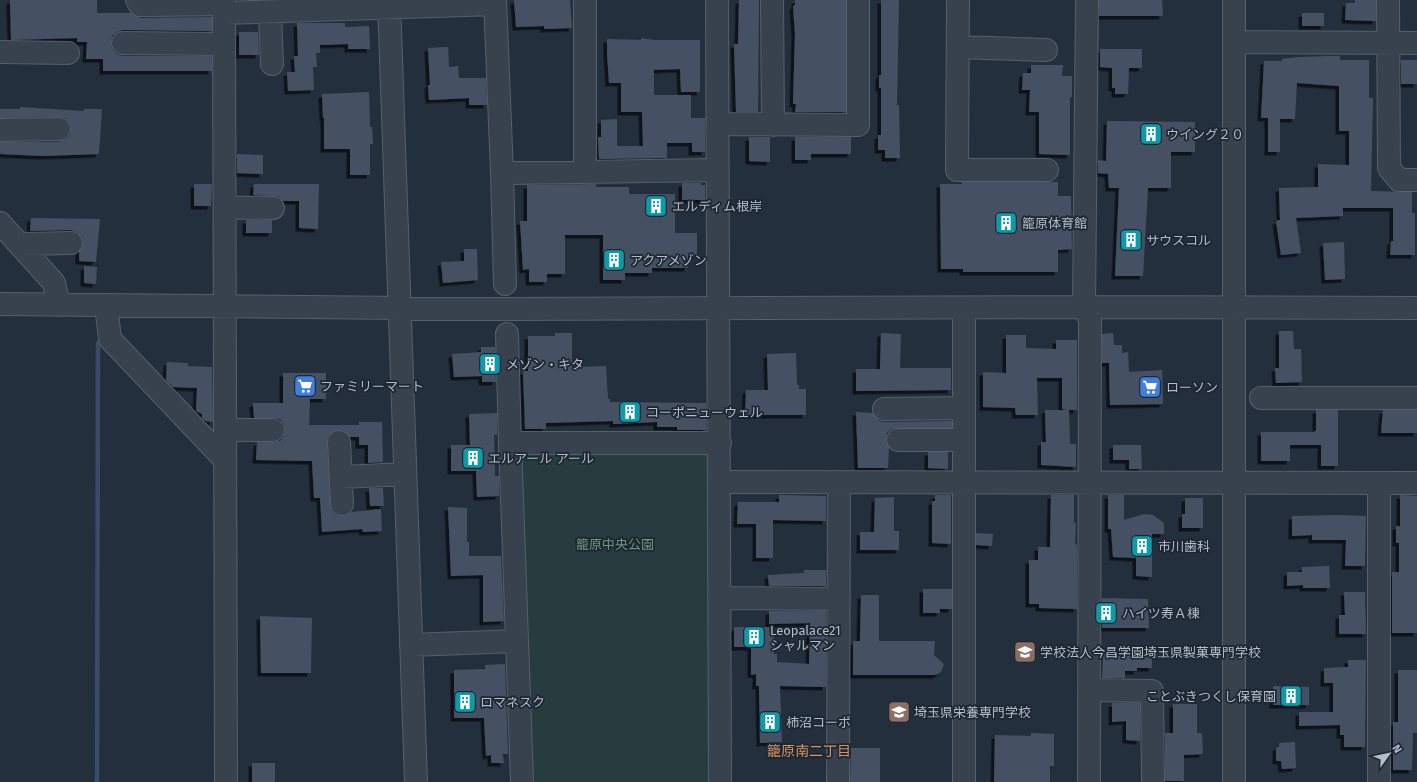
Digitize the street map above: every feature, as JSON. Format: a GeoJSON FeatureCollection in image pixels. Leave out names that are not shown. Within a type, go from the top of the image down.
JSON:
{"type":"FeatureCollection","features":[{"type":"Feature","properties":{"kind":"street"},"geometry":{"type":"LineString","coordinates":[[137,0],[140,4],[147,5],[224,6],[270,12],[389,4],[495,2],[505,284]]}},
{"type":"Feature","properties":{"kind":"street"},"geometry":{"type":"LineString","coordinates":[[585,0],[585,171]]}},
{"type":"Feature","properties":{"kind":"street"},"geometry":{"type":"LineString","coordinates":[[717,0],[719,124],[717,170],[720,309],[720,782]]}},
{"type":"Feature","properties":{"kind":"street"},"geometry":{"type":"LineString","coordinates":[[772,0],[773,125]]}},
{"type":"Feature","properties":{"kind":"street"},"geometry":{"type":"LineString","coordinates":[[719,124],[858,125],[858,0]]}},
{"type":"Feature","properties":{"kind":"street"},"geometry":{"type":"LineString","coordinates":[[958,0],[956,170],[1047,170]]}},
{"type":"Feature","properties":{"kind":"street"},"geometry":{"type":"LineString","coordinates":[[1087,0],[1084,307],[1090,320],[1090,782]]}},
{"type":"Feature","properties":{"kind":"street"},"geometry":{"type":"LineString","coordinates":[[1234,0],[1234,782]]}},
{"type":"Feature","properties":{"kind":"street"},"geometry":{"type":"LineString","coordinates":[[1388,0],[1389,168],[1399,180],[1417,180]]}},
{"type":"Feature","properties":{"kind":"street"},"geometry":{"type":"LineString","coordinates":[[389,4],[416,782]]}},
{"type":"Feature","properties":{"kind":"street"},"geometry":{"type":"LineString","coordinates":[[224,6],[226,782]]}},
{"type":"Feature","properties":{"kind":"street"},"geometry":{"type":"LineString","coordinates":[[270,12],[272,64]]}},
{"type":"Feature","properties":{"kind":"street"},"geometry":{"type":"LineString","coordinates":[[1234,42],[1417,43]]}},
{"type":"Feature","properties":{"kind":"street"},"geometry":{"type":"LineString","coordinates":[[123,43],[224,44]]}},
{"type":"Feature","properties":{"kind":"street"},"geometry":{"type":"LineString","coordinates":[[958,48],[1046,50]]}},
{"type":"Feature","properties":{"kind":"street"},"geometry":{"type":"LineString","coordinates":[[0,52],[68,53]]}},
{"type":"Feature","properties":{"kind":"street"},"geometry":{"type":"LineString","coordinates":[[0,130],[59,129]]}},
{"type":"Feature","properties":{"kind":"street"},"geometry":{"type":"LineString","coordinates":[[502,173],[717,170]]}},
{"type":"Feature","properties":{"kind":"street"},"geometry":{"type":"LineString","coordinates":[[225,207],[272,208]]}},
{"type":"Feature","properties":{"kind":"street"},"geometry":{"type":"LineString","coordinates":[[0,223],[54,283],[59,305]]}},
{"type":"Feature","properties":{"kind":"street"},"geometry":{"type":"LineString","coordinates":[[20,244],[72,243]]}},
{"type":"Feature","properties":{"kind":"street"},"geometry":{"type":"LineString","coordinates":[[0,304],[225,307],[720,309],[1084,307],[1417,308]]}},
{"type":"Feature","properties":{"kind":"street"},"geometry":{"type":"LineString","coordinates":[[106,305],[110,339],[225,460]]}},
{"type":"Feature","properties":{"kind":"street"},"geometry":{"type":"LineString","coordinates":[[964,308],[964,782]]}},
{"type":"Feature","properties":{"kind":"street"},"geometry":{"type":"LineString","coordinates":[[507,334],[522,782]]}},
{"type":"Feature","properties":{"kind":"street"},"geometry":{"type":"LineString","coordinates":[[1261,398],[1417,398]]}},
{"type":"Feature","properties":{"kind":"street"},"geometry":{"type":"LineString","coordinates":[[884,409],[964,408]]}},
{"type":"Feature","properties":{"kind":"street"},"geometry":{"type":"LineString","coordinates":[[225,430],[273,430]]}},
{"type":"Feature","properties":{"kind":"street"},"geometry":{"type":"LineString","coordinates":[[898,440],[964,440]]}},
{"type":"Feature","properties":{"kind":"street"},"geometry":{"type":"LineString","coordinates":[[339,442],[342,504]]}},
{"type":"Feature","properties":{"kind":"street"},"geometry":{"type":"LineString","coordinates":[[510,443],[720,443]]}},
{"type":"Feature","properties":{"kind":"street"},"geometry":{"type":"LineString","coordinates":[[341,477],[405,474]]}},
{"type":"Feature","properties":{"kind":"street"},"geometry":{"type":"LineString","coordinates":[[720,482],[1417,483]]}},
{"type":"Feature","properties":{"kind":"street"},"geometry":{"type":"LineString","coordinates":[[838,782],[839,482]]}},
{"type":"Feature","properties":{"kind":"street"},"geometry":{"type":"LineString","coordinates":[[1379,483],[1379,782]]}},
{"type":"Feature","properties":{"kind":"street"},"geometry":{"type":"LineString","coordinates":[[720,598],[839,599]]}},
{"type":"Feature","properties":{"kind":"street"},"geometry":{"type":"LineString","coordinates":[[411,645],[517,641]]}},
{"type":"Feature","properties":{"kind":"street"},"geometry":{"type":"LineString","coordinates":[[1090,690],[1152,691],[1153,782]]}},
{"type":"Feature","properties":{"kind":"green space","name":"籠原中央公園"},"geometry":{"type":"Polygon","coordinates":[[[525,449],[702,450],[709,457],[709,782],[529,782],[518,456],[525,449]]]}},
{"type":"Feature","properties":{"kind":"building"},"geometry":{"type":"Polygon","coordinates":[[[10,0],[97,0],[97,13],[131,13],[140,18],[212,17],[212,31],[123,30],[112,36],[111,43],[112,49],[116,54],[123,56],[212,56],[212,71],[103,71],[103,59],[86,59],[87,42],[77,42],[77,38],[11,40],[10,0]]]}},
{"type":"Feature","properties":{"kind":"building"},"geometry":{"type":"Polygon","coordinates":[[[514,0],[570,0],[572,28],[544,29],[544,26],[516,27],[514,0]]]}},
{"type":"Feature","properties":{"kind":"building"},"geometry":{"type":"Polygon","coordinates":[[[739,0],[759,0],[758,112],[736,112],[734,44],[738,44],[739,0]]]}},
{"type":"Feature","properties":{"kind":"building"},"geometry":{"type":"Polygon","coordinates":[[[795,0],[846,0],[846,112],[795,112],[796,104],[793,104],[795,34],[793,6],[795,5],[795,0]]]}},
{"type":"Feature","properties":{"kind":"building"},"geometry":{"type":"Polygon","coordinates":[[[881,0],[899,0],[897,105],[899,105],[900,158],[885,158],[885,150],[878,150],[878,135],[881,135],[881,88],[879,88],[879,75],[881,75],[881,0]]]}},
{"type":"Feature","properties":{"kind":"building"},"geometry":{"type":"Polygon","coordinates":[[[1099,0],[1162,0],[1163,16],[1099,16],[1099,0]]]}},
{"type":"Feature","properties":{"kind":"building"},"geometry":{"type":"Polygon","coordinates":[[[1355,0],[1376,0],[1376,21],[1345,20],[1346,3],[1355,3],[1355,0]]]}},
{"type":"Feature","properties":{"kind":"building"},"geometry":{"type":"Polygon","coordinates":[[[1302,13],[1324,13],[1324,26],[1302,26],[1302,13]]]}},
{"type":"Feature","properties":{"kind":"building"},"geometry":{"type":"Polygon","coordinates":[[[297,23],[345,23],[345,27],[369,26],[370,49],[348,49],[348,44],[320,45],[320,53],[316,53],[317,67],[313,67],[314,90],[288,91],[287,72],[295,72],[294,56],[298,56],[297,23]]]}},
{"type":"Feature","properties":{"kind":"building"},"geometry":{"type":"Polygon","coordinates":[[[239,32],[258,32],[259,55],[239,55],[239,32]]]}},
{"type":"Feature","properties":{"kind":"building"},"geometry":{"type":"Polygon","coordinates":[[[641,38],[654,40],[700,40],[700,92],[681,92],[680,69],[654,70],[654,95],[691,95],[691,118],[705,118],[705,152],[692,152],[692,143],[667,143],[667,158],[599,159],[598,137],[601,137],[601,120],[617,119],[617,146],[643,146],[642,112],[621,112],[621,83],[609,83],[607,53],[607,39],[641,40],[641,38]]]}},
{"type":"Feature","properties":{"kind":"building"},"geometry":{"type":"Polygon","coordinates":[[[448,47],[449,67],[458,66],[459,78],[486,78],[487,105],[469,105],[469,98],[429,100],[428,85],[430,85],[428,48],[448,47]]]}},
{"type":"Feature","properties":{"kind":"building"},"geometry":{"type":"Polygon","coordinates":[[[1100,49],[1142,49],[1142,68],[1129,68],[1128,94],[1115,94],[1115,88],[1112,88],[1112,68],[1100,67],[1100,49]]]}},
{"type":"Feature","properties":{"kind":"building"},"geometry":{"type":"Polygon","coordinates":[[[1340,56],[1340,60],[1369,60],[1369,98],[1373,98],[1371,191],[1412,192],[1412,213],[1415,213],[1415,255],[1390,255],[1391,241],[1393,241],[1393,208],[1343,208],[1343,216],[1296,218],[1301,253],[1281,255],[1276,221],[1280,220],[1279,188],[1318,187],[1318,164],[1349,165],[1349,131],[1339,131],[1339,86],[1297,83],[1295,119],[1280,119],[1280,152],[1268,152],[1268,118],[1261,118],[1264,61],[1282,61],[1282,59],[1298,57],[1340,56]]]}},
{"type":"Feature","properties":{"kind":"building"},"geometry":{"type":"Polygon","coordinates":[[[1401,60],[1417,60],[1417,84],[1401,84],[1401,60]]]}},
{"type":"Feature","properties":{"kind":"building"},"geometry":{"type":"Polygon","coordinates":[[[1031,65],[1063,65],[1062,76],[1072,76],[1072,97],[1070,97],[1070,155],[1039,154],[1039,112],[1029,112],[1030,90],[1022,90],[1023,73],[1031,73],[1031,65]]]}},
{"type":"Feature","properties":{"kind":"building"},"geometry":{"type":"Polygon","coordinates":[[[369,92],[370,127],[372,127],[373,144],[370,144],[370,175],[350,175],[350,149],[324,149],[322,94],[369,92]]]}},
{"type":"Feature","properties":{"kind":"building"},"geometry":{"type":"Polygon","coordinates":[[[20,107],[84,111],[84,109],[102,109],[99,154],[43,156],[0,154],[0,142],[59,142],[66,139],[70,135],[71,128],[69,122],[65,118],[0,118],[0,109],[20,109],[20,107]]]}},
{"type":"Feature","properties":{"kind":"building"},"geometry":{"type":"Polygon","coordinates":[[[1107,121],[1195,122],[1195,152],[1171,152],[1171,188],[1148,188],[1143,276],[1115,276],[1119,188],[1109,188],[1108,174],[1098,173],[1098,160],[1106,161],[1107,121]]]}},
{"type":"Feature","properties":{"kind":"building"},"geometry":{"type":"Polygon","coordinates":[[[749,137],[770,137],[770,162],[749,161],[749,137]]]}},
{"type":"Feature","properties":{"kind":"building"},"geometry":{"type":"Polygon","coordinates":[[[795,137],[851,137],[851,154],[811,154],[811,160],[795,160],[795,137]]]}},
{"type":"Feature","properties":{"kind":"building"},"geometry":{"type":"Polygon","coordinates":[[[237,154],[263,155],[263,174],[237,173],[237,154]]]}},
{"type":"Feature","properties":{"kind":"building","name":"籠原体育館"},"geometry":{"type":"Polygon","coordinates":[[[962,182],[1058,182],[1058,196],[1071,196],[1072,249],[1058,250],[1058,272],[963,272],[963,269],[941,269],[940,184],[962,184],[962,182]]]}},
{"type":"Feature","properties":{"kind":"building"},"geometry":{"type":"Polygon","coordinates":[[[682,183],[701,183],[701,185],[705,185],[705,200],[682,200],[682,183]]]}},
{"type":"Feature","properties":{"kind":"building"},"geometry":{"type":"Polygon","coordinates":[[[194,184],[212,184],[211,206],[194,206],[194,184]]]}},
{"type":"Feature","properties":{"kind":"building"},"geometry":{"type":"Polygon","coordinates":[[[254,184],[319,184],[318,229],[299,228],[299,201],[283,201],[279,197],[253,195],[254,184]]]}},
{"type":"Feature","properties":{"kind":"building"},"geometry":{"type":"Polygon","coordinates":[[[596,184],[596,187],[629,187],[629,194],[675,194],[675,233],[697,233],[697,256],[688,256],[688,268],[652,268],[652,273],[625,273],[625,280],[603,280],[603,235],[565,235],[565,274],[547,274],[547,282],[529,282],[529,269],[523,270],[520,221],[527,221],[527,185],[596,184]]]}},
{"type":"Feature","properties":{"kind":"building"},"geometry":{"type":"Polygon","coordinates":[[[31,218],[100,219],[96,262],[79,261],[79,252],[83,242],[81,236],[77,232],[71,230],[30,231],[31,218]]]}},
{"type":"Feature","properties":{"kind":"building"},"geometry":{"type":"Polygon","coordinates":[[[246,220],[272,220],[272,233],[246,233],[246,220]]]}},
{"type":"Feature","properties":{"kind":"building"},"geometry":{"type":"Polygon","coordinates":[[[1344,242],[1345,279],[1325,280],[1323,243],[1344,242]]]}},
{"type":"Feature","properties":{"kind":"building"},"geometry":{"type":"Polygon","coordinates":[[[464,249],[477,249],[478,280],[443,283],[441,262],[464,261],[464,249]]]}},
{"type":"Feature","properties":{"kind":"building"},"geometry":{"type":"Polygon","coordinates":[[[84,266],[97,267],[96,284],[84,283],[84,266]]]}},
{"type":"Feature","properties":{"kind":"building"},"geometry":{"type":"Polygon","coordinates":[[[1279,331],[1293,331],[1294,349],[1301,349],[1302,382],[1276,383],[1275,368],[1279,368],[1279,331]]]}},
{"type":"Feature","properties":{"kind":"building"},"geometry":{"type":"Polygon","coordinates":[[[555,333],[572,333],[572,367],[606,366],[608,399],[610,399],[610,402],[706,403],[706,430],[677,430],[677,427],[657,427],[657,422],[613,424],[613,421],[546,423],[546,429],[525,429],[523,371],[528,371],[528,336],[555,336],[555,333]]]}},
{"type":"Feature","properties":{"kind":"building"},"geometry":{"type":"Polygon","coordinates":[[[881,333],[901,334],[900,368],[951,368],[951,390],[856,391],[856,369],[880,369],[881,333]]]}},
{"type":"Feature","properties":{"kind":"building"},"geometry":{"type":"Polygon","coordinates":[[[1113,333],[1114,345],[1122,345],[1122,353],[1128,352],[1129,372],[1162,370],[1163,404],[1110,405],[1109,363],[1102,363],[1102,334],[1113,333]]]}},
{"type":"Feature","properties":{"kind":"building"},"geometry":{"type":"Polygon","coordinates":[[[1006,335],[1026,335],[1026,348],[1056,349],[1056,340],[1077,340],[1077,410],[1069,410],[1070,444],[1076,444],[1076,467],[1041,465],[1041,442],[1046,442],[1045,410],[1067,410],[1062,409],[1062,378],[1037,378],[1038,415],[1016,415],[1015,408],[983,407],[983,372],[1006,373],[1006,335]]]}},
{"type":"Feature","properties":{"kind":"building"},"geometry":{"type":"Polygon","coordinates":[[[481,347],[495,347],[496,382],[482,382],[482,376],[454,377],[452,354],[481,352],[481,347]]]}},
{"type":"Feature","properties":{"kind":"building"},"geometry":{"type":"Polygon","coordinates":[[[796,353],[797,385],[799,385],[799,389],[806,389],[806,415],[745,415],[746,390],[768,390],[767,354],[796,353]]]}},
{"type":"Feature","properties":{"kind":"building"},"geometry":{"type":"Polygon","coordinates":[[[167,362],[188,363],[188,366],[212,367],[213,422],[206,421],[202,418],[202,414],[196,411],[197,388],[173,387],[166,380],[167,362]]]}},
{"type":"Feature","properties":{"kind":"building"},"geometry":{"type":"Polygon","coordinates":[[[283,373],[326,373],[326,399],[310,399],[309,425],[359,425],[359,422],[382,422],[383,462],[368,463],[368,445],[359,445],[359,437],[350,437],[344,431],[338,430],[332,432],[328,437],[327,443],[331,510],[336,515],[342,516],[352,512],[381,509],[382,531],[363,532],[362,529],[322,532],[320,498],[314,498],[312,461],[256,460],[257,442],[280,441],[284,436],[285,430],[284,424],[280,419],[254,418],[253,403],[283,403],[283,373]]]}},
{"type":"Feature","properties":{"kind":"building"},"geometry":{"type":"Polygon","coordinates":[[[1316,410],[1338,410],[1338,466],[1321,466],[1321,445],[1290,445],[1290,461],[1261,461],[1261,432],[1316,431],[1316,410]]]}},
{"type":"Feature","properties":{"kind":"building"},"geometry":{"type":"Polygon","coordinates":[[[1383,410],[1417,410],[1417,433],[1381,433],[1383,410]]]}},
{"type":"Feature","properties":{"kind":"building"},"geometry":{"type":"Polygon","coordinates":[[[856,412],[873,413],[878,420],[884,422],[952,421],[952,428],[892,429],[887,433],[886,440],[889,448],[888,468],[858,468],[856,412]]]}},
{"type":"Feature","properties":{"kind":"building"},"geometry":{"type":"Polygon","coordinates":[[[497,413],[497,435],[494,435],[495,476],[499,476],[499,496],[477,497],[476,471],[451,471],[451,445],[470,445],[469,414],[497,413]]]}},
{"type":"Feature","properties":{"kind":"building"},"geometry":{"type":"Polygon","coordinates":[[[1113,445],[1141,445],[1142,469],[1129,469],[1129,460],[1113,460],[1113,445]]]}},
{"type":"Feature","properties":{"kind":"building"},"geometry":{"type":"Polygon","coordinates":[[[928,452],[948,452],[948,469],[928,468],[928,452]]]}},
{"type":"Feature","properties":{"kind":"building"},"geometry":{"type":"Polygon","coordinates":[[[369,488],[383,488],[384,506],[370,506],[369,488]]]}},
{"type":"Feature","properties":{"kind":"building"},"geometry":{"type":"Polygon","coordinates":[[[779,495],[826,496],[826,521],[773,520],[773,558],[756,558],[756,524],[737,524],[738,502],[779,502],[779,495]]]}},
{"type":"Feature","properties":{"kind":"building"},"geometry":{"type":"Polygon","coordinates":[[[935,495],[951,495],[951,544],[932,543],[932,501],[935,501],[935,495]]]}},
{"type":"Feature","properties":{"kind":"building"},"geometry":{"type":"Polygon","coordinates":[[[1051,495],[1074,495],[1074,523],[1076,523],[1075,544],[1077,545],[1077,609],[1039,608],[1039,604],[1029,604],[1029,560],[1038,560],[1038,547],[1050,547],[1051,495]]]}},
{"type":"Feature","properties":{"kind":"building"},"geometry":{"type":"Polygon","coordinates":[[[1108,495],[1124,495],[1124,520],[1144,514],[1153,515],[1164,523],[1164,534],[1152,534],[1152,577],[1136,576],[1136,558],[1113,557],[1111,529],[1108,529],[1108,495]]]}},
{"type":"Feature","properties":{"kind":"building"},"geometry":{"type":"Polygon","coordinates":[[[1400,495],[1417,496],[1417,633],[1392,633],[1392,572],[1399,572],[1399,543],[1396,543],[1396,526],[1400,526],[1400,495]]]}},
{"type":"Feature","properties":{"kind":"building"},"geometry":{"type":"Polygon","coordinates":[[[894,497],[894,531],[899,531],[899,550],[860,550],[860,532],[874,532],[875,498],[894,497]]]}},
{"type":"Feature","properties":{"kind":"building"},"geometry":{"type":"Polygon","coordinates":[[[1185,498],[1203,498],[1203,528],[1182,528],[1182,514],[1185,514],[1185,498]]]}},
{"type":"Feature","properties":{"kind":"building"},"geometry":{"type":"Polygon","coordinates":[[[448,507],[467,508],[467,542],[469,542],[469,556],[501,556],[504,621],[483,622],[483,575],[451,576],[448,507]]]}},
{"type":"Feature","properties":{"kind":"building"},"geometry":{"type":"Polygon","coordinates":[[[1292,516],[1366,516],[1365,566],[1345,566],[1346,540],[1312,540],[1312,535],[1292,536],[1292,516]]]}},
{"type":"Feature","properties":{"kind":"building"},"geometry":{"type":"Polygon","coordinates":[[[976,533],[993,534],[992,546],[976,545],[976,533]]]}},
{"type":"Feature","properties":{"kind":"building"},"geometry":{"type":"Polygon","coordinates":[[[1329,566],[1330,588],[1303,588],[1303,585],[1287,586],[1287,572],[1302,572],[1302,567],[1329,566]]]}},
{"type":"Feature","properties":{"kind":"building"},"geometry":{"type":"Polygon","coordinates":[[[804,570],[826,570],[826,586],[769,586],[768,575],[804,573],[804,570]]]}},
{"type":"Feature","properties":{"kind":"building"},"geometry":{"type":"Polygon","coordinates":[[[923,589],[952,589],[952,609],[940,609],[940,613],[923,613],[923,589]]]}},
{"type":"Feature","properties":{"kind":"building"},"geometry":{"type":"Polygon","coordinates":[[[1344,592],[1365,592],[1366,634],[1339,634],[1339,615],[1345,615],[1344,592]]]}},
{"type":"Feature","properties":{"kind":"building"},"geometry":{"type":"Polygon","coordinates":[[[861,595],[879,595],[879,641],[935,641],[934,655],[944,664],[941,672],[936,675],[853,675],[853,641],[860,641],[861,595]]]}},
{"type":"Feature","properties":{"kind":"building"},"geometry":{"type":"Polygon","coordinates":[[[1102,598],[1148,599],[1149,628],[1102,628],[1102,598]]]}},
{"type":"Feature","properties":{"kind":"building"},"geometry":{"type":"Polygon","coordinates":[[[769,611],[826,611],[826,687],[780,686],[782,742],[760,743],[759,686],[756,686],[756,674],[751,675],[751,647],[734,647],[734,627],[774,627],[774,654],[777,654],[777,662],[809,664],[810,623],[769,624],[769,611]]]}},
{"type":"Feature","properties":{"kind":"building"},"geometry":{"type":"Polygon","coordinates":[[[260,616],[312,618],[311,673],[261,673],[260,616]]]}},
{"type":"Feature","properties":{"kind":"building"},"geometry":{"type":"Polygon","coordinates":[[[1127,652],[1152,652],[1152,668],[1137,668],[1137,671],[1125,671],[1125,678],[1102,678],[1103,654],[1127,654],[1127,652]]]}},
{"type":"Feature","properties":{"kind":"building"},"geometry":{"type":"Polygon","coordinates":[[[1348,660],[1366,660],[1365,747],[1344,747],[1344,735],[1340,735],[1340,725],[1299,726],[1299,712],[1333,712],[1333,683],[1324,683],[1324,668],[1348,667],[1348,660]]]}},
{"type":"Feature","properties":{"kind":"building"},"geometry":{"type":"Polygon","coordinates":[[[505,664],[508,754],[503,754],[504,763],[491,763],[491,755],[486,756],[484,718],[454,718],[454,670],[485,669],[485,665],[505,664]]]}},
{"type":"Feature","properties":{"kind":"building"},"geometry":{"type":"Polygon","coordinates":[[[1398,670],[1417,670],[1417,733],[1413,733],[1412,770],[1393,770],[1393,722],[1398,722],[1398,670]]]}},
{"type":"Feature","properties":{"kind":"building","name":"ことぶきつくし保育園"},"geometry":{"type":"Polygon","coordinates":[[[1273,686],[1309,687],[1309,705],[1273,705],[1273,686]]]}},
{"type":"Feature","properties":{"kind":"building"},"geometry":{"type":"Polygon","coordinates":[[[1112,703],[1140,703],[1140,741],[1126,740],[1126,721],[1112,722],[1112,703]]]}},
{"type":"Feature","properties":{"kind":"building"},"geometry":{"type":"Polygon","coordinates":[[[1173,704],[1197,704],[1197,733],[1202,733],[1203,754],[1184,755],[1184,781],[1165,781],[1165,733],[1173,733],[1173,704]]]}},
{"type":"Feature","properties":{"kind":"building"},"geometry":{"type":"Polygon","coordinates":[[[1031,733],[1054,734],[1054,766],[1050,766],[1050,782],[994,782],[995,735],[1031,736],[1031,733]]]}},
{"type":"Feature","properties":{"kind":"building"},"geometry":{"type":"Polygon","coordinates":[[[1295,742],[1296,768],[1282,769],[1281,761],[1276,761],[1276,747],[1279,747],[1279,743],[1295,742]]]}},
{"type":"Feature","properties":{"kind":"building"},"geometry":{"type":"Polygon","coordinates":[[[851,748],[880,748],[880,782],[850,782],[851,748]]]}},
{"type":"Feature","properties":{"kind":"building"},"geometry":{"type":"Polygon","coordinates":[[[252,763],[275,763],[275,782],[252,782],[252,763]]]}},
{"type":"Feature","properties":{"kind":"waterway"},"geometry":{"type":"LineString","coordinates":[[97,782],[98,343]]}},
{"type":"Feature","properties":{"kind":"place","name":"ウイング２０"},"geometry":{"type":"Point","coordinates":[1151,134]}},
{"type":"Feature","properties":{"kind":"place","name":"エルディム根岸"},"geometry":{"type":"Point","coordinates":[656,206]}},
{"type":"Feature","properties":{"kind":"place","name":"籠原体育館"},"geometry":{"type":"Point","coordinates":[1006,223]}},
{"type":"Feature","properties":{"kind":"place","name":"サウスコル"},"geometry":{"type":"Point","coordinates":[1131,240]}},
{"type":"Feature","properties":{"kind":"place","name":"アクアメゾン"},"geometry":{"type":"Point","coordinates":[614,260]}},
{"type":"Feature","properties":{"kind":"place","name":"メゾン・キタ"},"geometry":{"type":"Point","coordinates":[490,364]}},
{"type":"Feature","properties":{"kind":"place","name":"ファミリーマート"},"geometry":{"type":"Point","coordinates":[305,386]}},
{"type":"Feature","properties":{"kind":"place","name":"ローソン"},"geometry":{"type":"Point","coordinates":[1150,387]}},
{"type":"Feature","properties":{"kind":"place","name":"コーポニューウェル"},"geometry":{"type":"Point","coordinates":[630,412]}},
{"type":"Feature","properties":{"kind":"place","name":"エルアール アール"},"geometry":{"type":"Point","coordinates":[473,458]}},
{"type":"Feature","properties":{"kind":"place","name":"市川歯科"},"geometry":{"type":"Point","coordinates":[1142,546]}},
{"type":"Feature","properties":{"kind":"place","name":"ハイツ寿Ａ棟"},"geometry":{"type":"Point","coordinates":[1106,613]}},
{"type":"Feature","properties":{"kind":"place","name":"Leopalace21 シャルマン"},"geometry":{"type":"Point","coordinates":[754,637]}},
{"type":"Feature","properties":{"kind":"place","name":"学校法人今昌学園埼玉県製菓専門学校"},"geometry":{"type":"Point","coordinates":[1025,652]}},
{"type":"Feature","properties":{"kind":"place","name":"ことぶきつくし保育園"},"geometry":{"type":"Point","coordinates":[1291,696]}},
{"type":"Feature","properties":{"kind":"place","name":"ロマネスク"},"geometry":{"type":"Point","coordinates":[465,702]}},
{"type":"Feature","properties":{"kind":"place","name":"埼玉県栄養専門学校"},"geometry":{"type":"Point","coordinates":[899,712]}},
{"type":"Feature","properties":{"kind":"place","name":"柿沼コーポ"},"geometry":{"type":"Point","coordinates":[770,722]}},
{"type":"Feature","properties":{"kind":"district","name":"籠原南二丁目"},"geometry":{"type":"Point","coordinates":[809,751]}}]}
